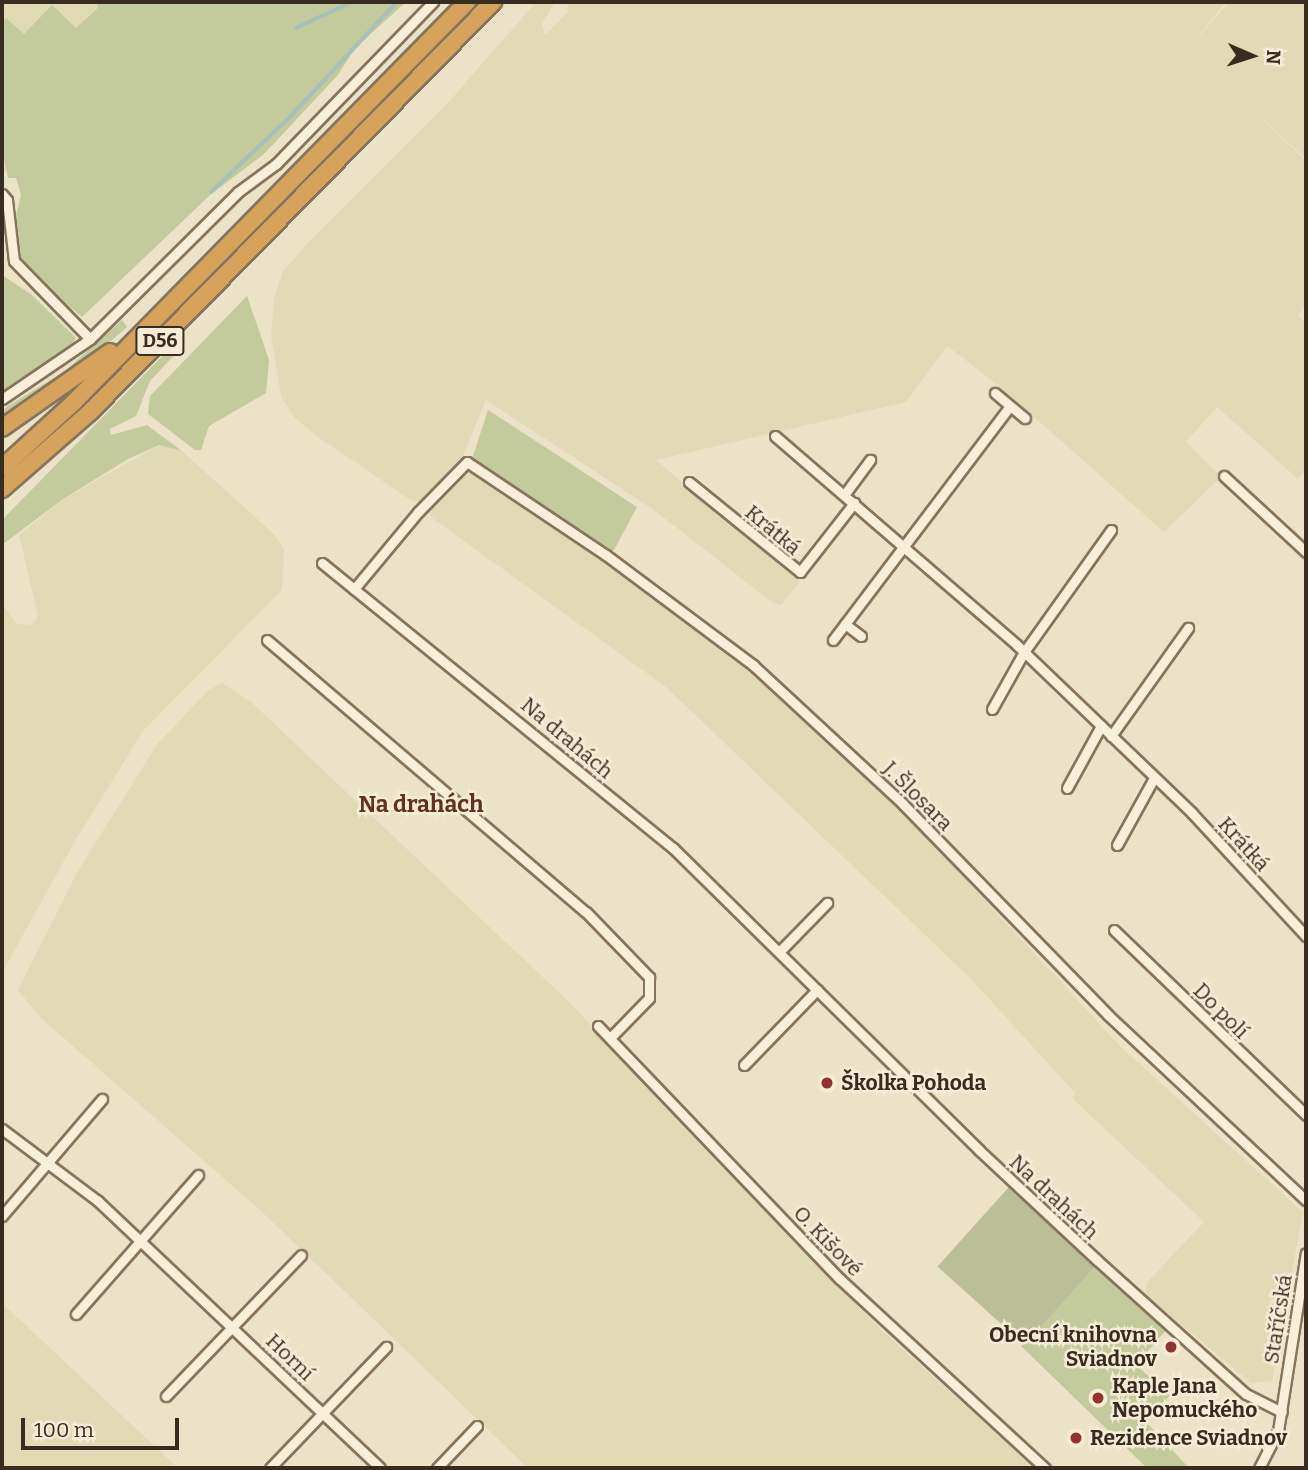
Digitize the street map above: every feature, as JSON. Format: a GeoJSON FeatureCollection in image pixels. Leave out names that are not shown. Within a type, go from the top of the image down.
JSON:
{"type":"FeatureCollection","features":[{"type":"Feature","properties":{"kind":"highway","name":"D56"},"geometry":{"type":"LineString","coordinates":[[2,468],[191,282],[467,2]]}},
{"type":"Feature","properties":{"kind":"highway","name":"D56"},"geometry":{"type":"LineString","coordinates":[[4,488],[90,412],[493,2]]}},
{"type":"Feature","properties":{"kind":"highway"},"geometry":{"type":"LineString","coordinates":[[2,428],[74,382],[191,282]]}},
{"type":"Feature","properties":{"kind":"street"},"geometry":{"type":"LineString","coordinates":[[2,400],[90,339],[238,192],[276,164],[433,2]]}},
{"type":"Feature","properties":{"kind":"street"},"geometry":{"type":"LineString","coordinates":[[2,194],[7,200],[14,261],[90,339]]}},
{"type":"Feature","properties":{"kind":"street"},"geometry":{"type":"LineString","coordinates":[[995,393],[1025,418]]}},
{"type":"Feature","properties":{"kind":"street"},"geometry":{"type":"LineString","coordinates":[[834,640],[1010,406]]}},
{"type":"Feature","properties":{"kind":"street","name":"Krátká"},"geometry":{"type":"LineString","coordinates":[[775,436],[904,545],[1024,652],[1154,778],[1306,936]]}},
{"type":"Feature","properties":{"kind":"street"},"geometry":{"type":"LineString","coordinates":[[844,495],[870,460]]}},
{"type":"Feature","properties":{"kind":"street","name":"J. Šlosara"},"geometry":{"type":"LineString","coordinates":[[354,589],[418,512],[467,462],[606,555],[753,665],[903,804],[1108,1015],[1306,1200]]}},
{"type":"Feature","properties":{"kind":"street"},"geometry":{"type":"LineString","coordinates":[[1224,476],[1306,552]]}},
{"type":"Feature","properties":{"kind":"street","name":"Krátká"},"geometry":{"type":"LineString","coordinates":[[689,482],[800,572],[854,503]]}},
{"type":"Feature","properties":{"kind":"street"},"geometry":{"type":"LineString","coordinates":[[992,709],[1024,652],[1111,530]]}},
{"type":"Feature","properties":{"kind":"street","name":"Na drahách"},"geometry":{"type":"LineString","coordinates":[[322,563],[673,848],[979,1150],[1171,1328],[1245,1394],[1282,1412]]}},
{"type":"Feature","properties":{"kind":"street"},"geometry":{"type":"LineString","coordinates":[[845,624],[861,636]]}},
{"type":"Feature","properties":{"kind":"street"},"geometry":{"type":"LineString","coordinates":[[1111,736],[1188,628]]}},
{"type":"Feature","properties":{"kind":"street"},"geometry":{"type":"LineString","coordinates":[[267,640],[565,893],[649,977],[649,998],[610,1038]]}},
{"type":"Feature","properties":{"kind":"street"},"geometry":{"type":"LineString","coordinates":[[1067,788],[1101,726]]}},
{"type":"Feature","properties":{"kind":"street"},"geometry":{"type":"LineString","coordinates":[[1117,845],[1154,778]]}},
{"type":"Feature","properties":{"kind":"street"},"geometry":{"type":"LineString","coordinates":[[779,953],[827,903]]}},
{"type":"Feature","properties":{"kind":"street","name":"Do polí"},"geometry":{"type":"LineString","coordinates":[[1114,930],[1306,1115]]}},
{"type":"Feature","properties":{"kind":"street"},"geometry":{"type":"LineString","coordinates":[[744,1065],[817,990]]}},
{"type":"Feature","properties":{"kind":"street","name":"O. Kišové"},"geometry":{"type":"LineString","coordinates":[[598,1026],[840,1279],[1045,1468]]}},
{"type":"Feature","properties":{"kind":"street"},"geometry":{"type":"LineString","coordinates":[[2,1216],[102,1099]]}},
{"type":"Feature","properties":{"kind":"street","name":"Horní"},"geometry":{"type":"LineString","coordinates":[[2,1129],[50,1163],[142,1241],[380,1468]]}},
{"type":"Feature","properties":{"kind":"street"},"geometry":{"type":"LineString","coordinates":[[76,1314],[198,1175]]}},
{"type":"Feature","properties":{"kind":"street","name":"Staříčská"},"geometry":{"type":"LineString","coordinates":[[1259,1468],[1272,1451],[1282,1412],[1306,1253]]}},
{"type":"Feature","properties":{"kind":"street"},"geometry":{"type":"LineString","coordinates":[[166,1396],[301,1255]]}},
{"type":"Feature","properties":{"kind":"street"},"geometry":{"type":"LineString","coordinates":[[270,1468],[386,1347]]}},
{"type":"Feature","properties":{"kind":"street"},"geometry":{"type":"LineString","coordinates":[[437,1468],[477,1426]]}},
{"type":"Feature","properties":{"kind":"shaded area"},"geometry":{"type":"Polygon","coordinates":[[[2,2],[110,2],[15,168],[2,173],[2,2]]]}},
{"type":"Feature","properties":{"kind":"shaded area"},"geometry":{"type":"Polygon","coordinates":[[[536,2],[555,2],[542,24],[545,35],[568,12],[567,2],[1226,2],[1189,48],[1229,2],[1306,2],[1306,159],[1250,107],[1306,161],[1306,305],[1298,315],[1306,323],[1306,469],[1298,479],[1217,407],[1186,442],[1221,477],[1164,532],[998,385],[947,346],[906,402],[656,460],[800,582],[781,605],[773,603],[654,510],[486,400],[460,463],[421,502],[412,501],[318,437],[295,418],[281,397],[271,336],[274,297],[283,271],[446,105],[536,2]]]}},
{"type":"Feature","properties":{"kind":"shaded area"},"geometry":{"type":"Polygon","coordinates":[[[159,445],[182,451],[275,535],[284,549],[282,590],[143,731],[75,841],[2,973],[2,603],[17,624],[32,625],[38,616],[19,535],[63,499],[159,445]]]}},
{"type":"Feature","properties":{"kind":"shaded area"},"geometry":{"type":"Polygon","coordinates":[[[471,472],[640,585],[752,672],[914,824],[1121,1047],[1303,1212],[1272,1381],[1251,1383],[1145,1294],[1147,1282],[1204,1222],[1072,1098],[1075,1093],[971,979],[666,687],[432,518],[428,510],[433,501],[454,480],[471,472]]]}},
{"type":"Feature","properties":{"kind":"shaded area"},"geometry":{"type":"Polygon","coordinates":[[[222,683],[251,702],[567,1000],[876,1325],[1034,1468],[528,1468],[260,1210],[41,1018],[18,990],[79,869],[158,743],[209,690],[222,683]]]}},
{"type":"Feature","properties":{"kind":"shaded area"},"geometry":{"type":"Polygon","coordinates":[[[2,1303],[80,1376],[178,1468],[2,1468],[2,1303]]]}},
{"type":"Feature","properties":{"kind":"green space"},"geometry":{"type":"Polygon","coordinates":[[[96,2],[406,2],[355,48],[338,75],[264,154],[209,196],[82,317],[26,270],[17,258],[14,224],[21,195],[16,178],[8,178],[2,146],[2,23],[6,18],[24,34],[52,5],[76,28],[98,8],[96,2]]]}},
{"type":"Feature","properties":{"kind":"green space"},"geometry":{"type":"Polygon","coordinates":[[[2,275],[32,295],[76,338],[69,350],[2,393],[2,275]]]}},
{"type":"Feature","properties":{"kind":"green space"},"geometry":{"type":"Polygon","coordinates":[[[247,296],[269,360],[266,393],[209,426],[201,450],[195,450],[148,414],[150,396],[247,296]]]}},
{"type":"Feature","properties":{"kind":"green space"},"geometry":{"type":"Polygon","coordinates":[[[122,320],[127,327],[69,378],[2,420],[2,410],[66,370],[122,320]]]}},
{"type":"Feature","properties":{"kind":"green space"},"geometry":{"type":"Polygon","coordinates":[[[175,343],[181,348],[150,381],[136,416],[110,429],[111,435],[147,425],[182,451],[159,445],[128,459],[63,499],[2,545],[2,520],[175,343]]]}},
{"type":"Feature","properties":{"kind":"green space"},"geometry":{"type":"Polygon","coordinates":[[[488,410],[637,507],[614,550],[608,552],[472,459],[488,410]]]}},
{"type":"Feature","properties":{"kind":"green space"},"geometry":{"type":"Polygon","coordinates":[[[1009,1187],[1096,1265],[1024,1345],[937,1267],[1009,1187]]]}},
{"type":"Feature","properties":{"kind":"green space"},"geometry":{"type":"Polygon","coordinates":[[[1096,1265],[1167,1329],[1136,1365],[1170,1395],[1146,1422],[1189,1468],[1147,1468],[1021,1346],[1096,1265]]]}},
{"type":"Feature","properties":{"kind":"waterway"},"geometry":{"type":"LineString","coordinates":[[296,28],[352,2]]}},
{"type":"Feature","properties":{"kind":"waterway"},"geometry":{"type":"LineString","coordinates":[[211,192],[291,116],[397,2]]}},
{"type":"Feature","properties":{"kind":"place","name":"Školka Pohoda"},"geometry":{"type":"Point","coordinates":[827,1083]}},
{"type":"Feature","properties":{"kind":"place","name":"Obecní knihovna Sviadnov"},"geometry":{"type":"Point","coordinates":[1171,1347]}},
{"type":"Feature","properties":{"kind":"place","name":"Kaple Jana Nepomuckého"},"geometry":{"type":"Point","coordinates":[1098,1398]}},
{"type":"Feature","properties":{"kind":"place","name":"Rezidence Sviadnov"},"geometry":{"type":"Point","coordinates":[1076,1438]}},
{"type":"Feature","properties":{"kind":"district","name":"Na drahách"},"geometry":{"type":"Point","coordinates":[421,804]}}]}
